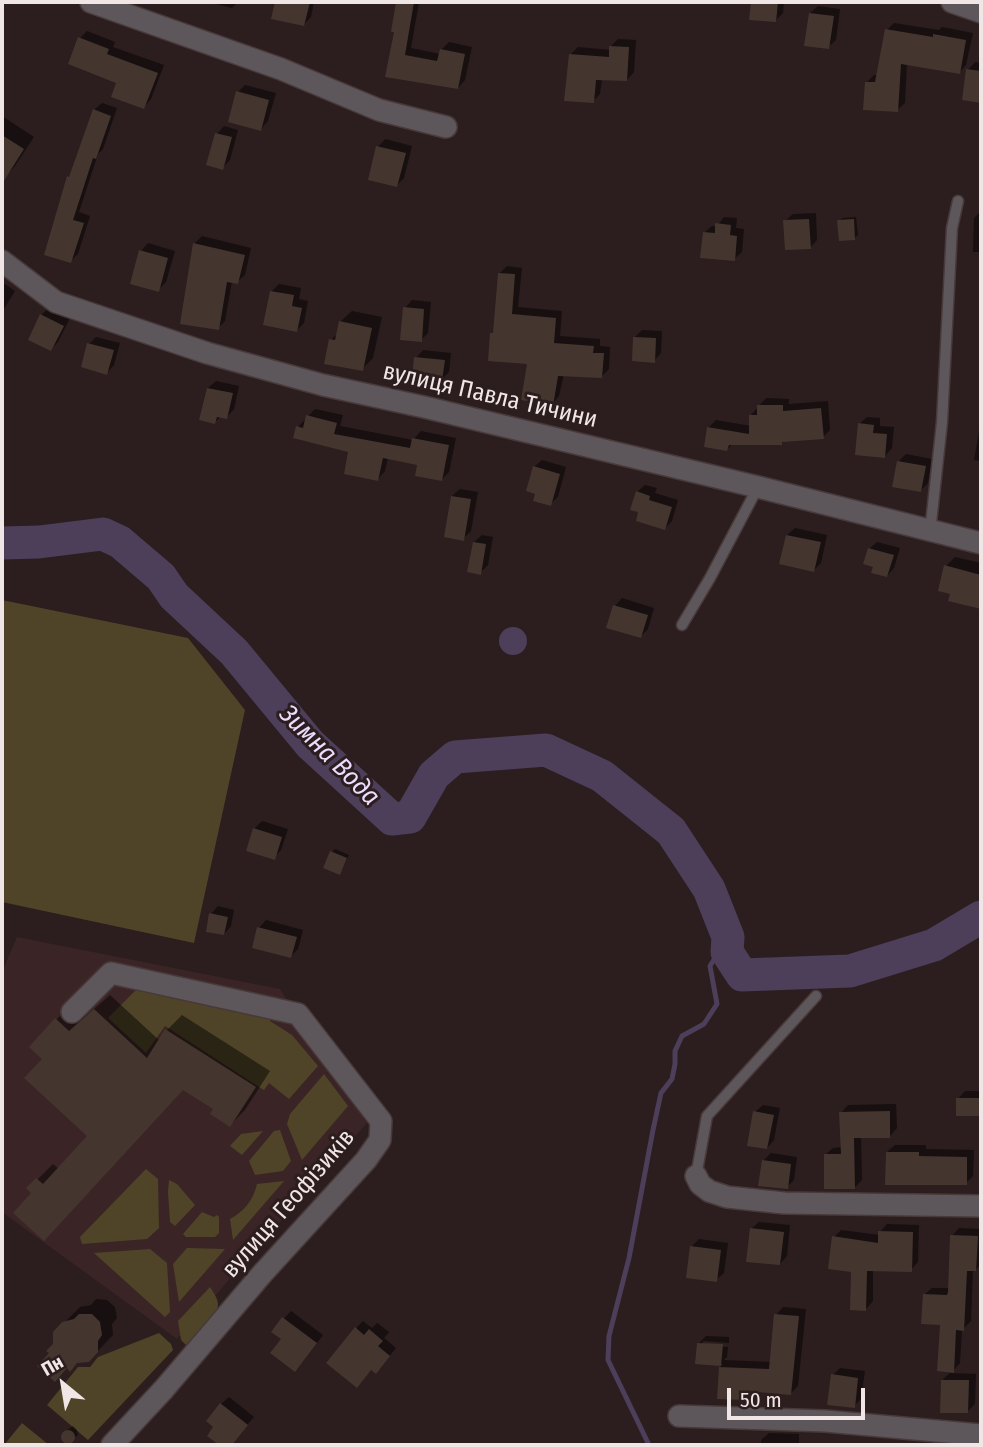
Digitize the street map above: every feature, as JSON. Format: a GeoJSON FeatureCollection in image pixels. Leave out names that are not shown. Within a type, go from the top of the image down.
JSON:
{"type":"FeatureCollection","features":[{"type":"Feature","properties":{"kind":"street"},"geometry":{"type":"LineString","coordinates":[[91,2],[281,69],[380,110],[446,127]]}},
{"type":"Feature","properties":{"kind":"street"},"geometry":{"type":"LineString","coordinates":[[952,2],[981,12]]}},
{"type":"Feature","properties":{"kind":"street","name":"вулиця Павла Тичини"},"geometry":{"type":"LineString","coordinates":[[2,261],[56,302],[207,353],[324,385],[758,487],[981,543]]}},
{"type":"Feature","properties":{"kind":"street","name":"вулиця Геофізиків"},"geometry":{"type":"LineString","coordinates":[[72,1012],[111,973],[298,1014],[381,1121],[380,1140],[366,1160],[111,1445]]}},
{"type":"Feature","properties":{"kind":"street"},"geometry":{"type":"LineString","coordinates":[[696,1176],[700,1184],[709,1191],[727,1197],[784,1203],[981,1206]]}},
{"type":"Feature","properties":{"kind":"street"},"geometry":{"type":"LineString","coordinates":[[679,1416],[825,1422],[981,1434]]}},
{"type":"Feature","properties":{"kind":"lane"},"geometry":{"type":"LineString","coordinates":[[930,531],[942,422],[952,228],[958,201]]}},
{"type":"Feature","properties":{"kind":"lane"},"geometry":{"type":"LineString","coordinates":[[682,625],[758,487]]}},
{"type":"Feature","properties":{"kind":"lane"},"geometry":{"type":"LineString","coordinates":[[696,1176],[707,1116],[816,996]]}},
{"type":"Feature","properties":{"kind":"shaded area"},"geometry":{"type":"Polygon","coordinates":[[[2,600],[188,638],[245,710],[194,943],[2,902],[2,600]]]}},
{"type":"Feature","properties":{"kind":"shaded area"},"geometry":{"type":"Polygon","coordinates":[[[513,627],[523,631],[527,641],[523,651],[513,655],[503,651],[499,641],[503,631],[513,627]]]}},
{"type":"Feature","properties":{"kind":"shaded area"},"geometry":{"type":"Polygon","coordinates":[[[17,937],[280,989],[367,1123],[177,1339],[2,1212],[2,972],[17,937]]]}},
{"type":"Feature","properties":{"kind":"shaded area"},"geometry":{"type":"Polygon","coordinates":[[[140,986],[270,1015],[270,1021],[292,1035],[318,1066],[289,1099],[269,1083],[264,1090],[165,1026],[146,1053],[108,1018],[140,986]]]}},
{"type":"Feature","properties":{"kind":"shaded area"},"geometry":{"type":"Polygon","coordinates":[[[324,1074],[348,1106],[302,1160],[287,1124],[290,1114],[324,1074]]]}},
{"type":"Feature","properties":{"kind":"shaded area"},"geometry":{"type":"Polygon","coordinates":[[[280,1130],[291,1161],[283,1171],[255,1175],[249,1161],[274,1131],[280,1130]]]}},
{"type":"Feature","properties":{"kind":"shaded area"},"geometry":{"type":"Polygon","coordinates":[[[263,1131],[242,1155],[230,1146],[241,1134],[263,1131]]]}},
{"type":"Feature","properties":{"kind":"shaded area"},"geometry":{"type":"Polygon","coordinates":[[[146,1169],[158,1179],[159,1228],[147,1239],[82,1244],[80,1237],[146,1169]]]}},
{"type":"Feature","properties":{"kind":"shaded area"},"geometry":{"type":"Polygon","coordinates":[[[169,1180],[177,1184],[195,1205],[175,1226],[170,1222],[169,1180]]]}},
{"type":"Feature","properties":{"kind":"shaded area"},"geometry":{"type":"Polygon","coordinates":[[[284,1181],[233,1240],[230,1219],[247,1205],[257,1184],[284,1181]]]}},
{"type":"Feature","properties":{"kind":"shaded area"},"geometry":{"type":"Polygon","coordinates":[[[202,1212],[219,1217],[219,1233],[215,1237],[186,1237],[183,1234],[202,1212]]]}},
{"type":"Feature","properties":{"kind":"shaded area"},"geometry":{"type":"Polygon","coordinates":[[[187,1248],[225,1249],[179,1302],[173,1264],[187,1248]]]}},
{"type":"Feature","properties":{"kind":"shaded area"},"geometry":{"type":"Polygon","coordinates":[[[150,1249],[167,1263],[170,1312],[165,1317],[94,1253],[150,1249]]]}},
{"type":"Feature","properties":{"kind":"shaded area"},"geometry":{"type":"Polygon","coordinates":[[[210,1287],[218,1303],[216,1313],[186,1345],[181,1340],[178,1321],[210,1287]]]}},
{"type":"Feature","properties":{"kind":"shaded area"},"geometry":{"type":"Polygon","coordinates":[[[159,1333],[171,1344],[173,1350],[88,1440],[47,1405],[78,1367],[90,1367],[98,1357],[159,1333]]]}},
{"type":"Feature","properties":{"kind":"shaded area"},"geometry":{"type":"Polygon","coordinates":[[[22,1423],[49,1445],[4,1445],[22,1423]]]}},
{"type":"Feature","properties":{"kind":"building"},"geometry":{"type":"Polygon","coordinates":[[[275,2],[310,2],[304,26],[271,19],[275,2]]]}},
{"type":"Feature","properties":{"kind":"building"},"geometry":{"type":"Polygon","coordinates":[[[396,2],[414,2],[405,55],[437,61],[440,49],[465,54],[458,89],[385,77],[394,32],[391,32],[396,2]]]}},
{"type":"Feature","properties":{"kind":"building"},"geometry":{"type":"Polygon","coordinates":[[[751,2],[778,2],[776,22],[749,20],[751,2]]]}},
{"type":"Feature","properties":{"kind":"building"},"geometry":{"type":"Polygon","coordinates":[[[809,13],[834,16],[829,49],[804,46],[809,13]]]}},
{"type":"Feature","properties":{"kind":"building"},"geometry":{"type":"Polygon","coordinates":[[[885,29],[966,40],[960,74],[901,64],[898,112],[863,110],[865,82],[875,82],[885,29]]]}},
{"type":"Feature","properties":{"kind":"building"},"geometry":{"type":"Polygon","coordinates":[[[78,37],[109,49],[107,54],[158,73],[144,109],[111,97],[116,83],[68,64],[78,37]]]}},
{"type":"Feature","properties":{"kind":"building"},"geometry":{"type":"Polygon","coordinates":[[[609,46],[629,47],[627,81],[596,80],[594,103],[564,101],[569,54],[609,57],[609,46]]]}},
{"type":"Feature","properties":{"kind":"building"},"geometry":{"type":"Polygon","coordinates":[[[966,69],[981,71],[981,103],[962,100],[966,69]]]}},
{"type":"Feature","properties":{"kind":"building"},"geometry":{"type":"Polygon","coordinates":[[[236,91],[269,100],[261,131],[228,122],[236,91]]]}},
{"type":"Feature","properties":{"kind":"building"},"geometry":{"type":"Polygon","coordinates":[[[93,109],[111,116],[96,159],[93,158],[73,220],[84,223],[71,263],[44,255],[67,176],[69,177],[93,109]]]}},
{"type":"Feature","properties":{"kind":"building"},"geometry":{"type":"Polygon","coordinates":[[[215,133],[232,137],[223,170],[206,165],[215,133]]]}},
{"type":"Feature","properties":{"kind":"building"},"geometry":{"type":"Polygon","coordinates":[[[2,135],[24,149],[2,184],[2,135]]]}},
{"type":"Feature","properties":{"kind":"building"},"geometry":{"type":"Polygon","coordinates":[[[376,146],[406,153],[397,187],[368,180],[376,146]]]}},
{"type":"Feature","properties":{"kind":"building"},"geometry":{"type":"Polygon","coordinates":[[[809,219],[811,249],[785,250],[783,220],[809,219]]]}},
{"type":"Feature","properties":{"kind":"building"},"geometry":{"type":"Polygon","coordinates":[[[854,219],[855,240],[839,241],[837,220],[854,219]]]}},
{"type":"Feature","properties":{"kind":"building"},"geometry":{"type":"Polygon","coordinates":[[[715,223],[731,225],[730,235],[737,236],[735,261],[700,258],[703,232],[715,233],[715,223]]]}},
{"type":"Feature","properties":{"kind":"building"},"geometry":{"type":"Polygon","coordinates":[[[193,243],[245,255],[238,284],[227,282],[219,330],[180,324],[193,243]]]}},
{"type":"Feature","properties":{"kind":"building"},"geometry":{"type":"Polygon","coordinates":[[[139,250],[168,258],[159,292],[130,284],[139,250]]]}},
{"type":"Feature","properties":{"kind":"building"},"geometry":{"type":"Polygon","coordinates":[[[498,273],[515,274],[512,314],[556,318],[554,343],[594,346],[593,353],[604,353],[602,378],[558,376],[553,406],[521,400],[527,364],[488,361],[498,273]]]}},
{"type":"Feature","properties":{"kind":"building"},"geometry":{"type":"Polygon","coordinates":[[[270,291],[294,295],[292,306],[302,308],[297,332],[263,325],[270,291]]]}},
{"type":"Feature","properties":{"kind":"building"},"geometry":{"type":"Polygon","coordinates":[[[403,307],[424,309],[422,342],[400,340],[403,307]]]}},
{"type":"Feature","properties":{"kind":"building"},"geometry":{"type":"Polygon","coordinates":[[[40,314],[64,326],[51,351],[28,340],[40,314]]]}},
{"type":"Feature","properties":{"kind":"building"},"geometry":{"type":"Polygon","coordinates":[[[339,321],[372,328],[363,371],[324,364],[329,339],[335,340],[339,321]]]}},
{"type":"Feature","properties":{"kind":"building"},"geometry":{"type":"Polygon","coordinates":[[[633,337],[656,338],[655,363],[632,361],[633,337]]]}},
{"type":"Feature","properties":{"kind":"building"},"geometry":{"type":"Polygon","coordinates":[[[87,343],[114,350],[107,375],[81,367],[87,343]]]}},
{"type":"Feature","properties":{"kind":"building"},"geometry":{"type":"Polygon","coordinates":[[[414,357],[445,360],[442,381],[412,378],[414,357]]]}},
{"type":"Feature","properties":{"kind":"building"},"geometry":{"type":"Polygon","coordinates":[[[207,388],[233,393],[227,419],[217,417],[215,424],[199,420],[207,388]]]}},
{"type":"Feature","properties":{"kind":"building"},"geometry":{"type":"Polygon","coordinates":[[[757,405],[783,405],[783,411],[821,408],[824,439],[782,442],[782,445],[729,445],[727,451],[704,447],[707,427],[749,434],[749,415],[757,415],[757,405]]]}},
{"type":"Feature","properties":{"kind":"building"},"geometry":{"type":"Polygon","coordinates":[[[306,415],[337,423],[334,434],[410,448],[412,438],[449,445],[442,481],[415,476],[417,465],[383,458],[378,481],[344,474],[348,452],[293,438],[296,426],[303,428],[306,415]]]}},
{"type":"Feature","properties":{"kind":"building"},"geometry":{"type":"Polygon","coordinates":[[[858,423],[874,425],[873,433],[887,434],[885,458],[855,455],[858,423]]]}},
{"type":"Feature","properties":{"kind":"building"},"geometry":{"type":"Polygon","coordinates":[[[897,461],[926,466],[921,492],[892,487],[897,461]]]}},
{"type":"Feature","properties":{"kind":"building"},"geometry":{"type":"Polygon","coordinates":[[[533,466],[560,474],[551,506],[533,501],[535,494],[526,491],[533,466]]]}},
{"type":"Feature","properties":{"kind":"building"},"geometry":{"type":"Polygon","coordinates":[[[636,491],[650,496],[649,500],[672,507],[665,530],[636,521],[638,512],[630,510],[636,491]]]}},
{"type":"Feature","properties":{"kind":"building"},"geometry":{"type":"Polygon","coordinates":[[[451,496],[471,499],[464,541],[444,537],[451,496]]]}},
{"type":"Feature","properties":{"kind":"building"},"geometry":{"type":"Polygon","coordinates":[[[786,535],[821,542],[814,572],[779,564],[786,535]]]}},
{"type":"Feature","properties":{"kind":"building"},"geometry":{"type":"Polygon","coordinates":[[[473,542],[486,544],[481,575],[467,572],[473,542]]]}},
{"type":"Feature","properties":{"kind":"building"},"geometry":{"type":"Polygon","coordinates":[[[868,548],[894,555],[887,577],[871,573],[873,567],[863,564],[868,548]]]}},
{"type":"Feature","properties":{"kind":"building"},"geometry":{"type":"Polygon","coordinates":[[[944,565],[981,575],[981,609],[948,601],[950,594],[938,591],[944,565]]]}},
{"type":"Feature","properties":{"kind":"building"},"geometry":{"type":"Polygon","coordinates":[[[613,605],[648,615],[641,638],[606,628],[613,605]]]}},
{"type":"Feature","properties":{"kind":"building"},"geometry":{"type":"Polygon","coordinates":[[[253,828],[282,837],[275,860],[246,851],[253,828]]]}},
{"type":"Feature","properties":{"kind":"building"},"geometry":{"type":"Polygon","coordinates":[[[330,851],[347,858],[340,875],[323,868],[330,851]]]}},
{"type":"Feature","properties":{"kind":"building"},"geometry":{"type":"Polygon","coordinates":[[[209,913],[228,917],[224,935],[206,932],[209,913]]]}},
{"type":"Feature","properties":{"kind":"building"},"geometry":{"type":"Polygon","coordinates":[[[257,927],[297,937],[291,958],[252,948],[257,927]]]}},
{"type":"Feature","properties":{"kind":"building"},"geometry":{"type":"Polygon","coordinates":[[[94,1009],[147,1058],[165,1029],[256,1087],[230,1127],[210,1114],[213,1109],[183,1090],[44,1241],[13,1213],[31,1193],[26,1188],[36,1178],[43,1184],[87,1136],[24,1078],[42,1059],[29,1047],[55,1018],[69,1031],[94,1009]]]}},
{"type":"Feature","properties":{"kind":"building"},"geometry":{"type":"Polygon","coordinates":[[[956,1098],[981,1098],[981,1116],[956,1116],[956,1098]]]}},
{"type":"Feature","properties":{"kind":"building"},"geometry":{"type":"Polygon","coordinates":[[[753,1111],[774,1115],[767,1149],[747,1146],[753,1111]]]}},
{"type":"Feature","properties":{"kind":"building"},"geometry":{"type":"Polygon","coordinates":[[[890,1111],[890,1138],[854,1138],[855,1189],[824,1189],[824,1154],[841,1154],[839,1112],[890,1111]]]}},
{"type":"Feature","properties":{"kind":"building"},"geometry":{"type":"Polygon","coordinates":[[[886,1152],[967,1157],[967,1185],[885,1185],[886,1152]]]}},
{"type":"Feature","properties":{"kind":"building"},"geometry":{"type":"Polygon","coordinates":[[[762,1160],[791,1164],[788,1189],[758,1186],[762,1160]]]}},
{"type":"Feature","properties":{"kind":"building"},"geometry":{"type":"Polygon","coordinates":[[[750,1228],[784,1232],[780,1265],[746,1262],[750,1228]]]}},
{"type":"Feature","properties":{"kind":"building"},"geometry":{"type":"Polygon","coordinates":[[[878,1231],[913,1232],[912,1272],[867,1271],[866,1311],[850,1310],[851,1272],[828,1269],[832,1236],[878,1243],[878,1231]]]}},
{"type":"Feature","properties":{"kind":"building"},"geometry":{"type":"Polygon","coordinates":[[[950,1235],[978,1236],[976,1271],[967,1271],[964,1331],[956,1330],[954,1373],[937,1371],[940,1325],[921,1324],[923,1294],[947,1295],[948,1292],[950,1235]]]}},
{"type":"Feature","properties":{"kind":"building"},"geometry":{"type":"Polygon","coordinates":[[[690,1246],[721,1250],[717,1282],[686,1278],[690,1246]]]}},
{"type":"Feature","properties":{"kind":"building"},"geometry":{"type":"Polygon","coordinates":[[[79,1314],[92,1314],[100,1322],[102,1335],[98,1341],[98,1352],[89,1362],[77,1363],[70,1372],[67,1368],[55,1382],[37,1366],[49,1353],[46,1351],[53,1344],[53,1332],[62,1322],[74,1319],[79,1314]]]}},
{"type":"Feature","properties":{"kind":"building"},"geometry":{"type":"Polygon","coordinates":[[[774,1314],[799,1316],[791,1395],[746,1391],[745,1400],[717,1399],[719,1367],[769,1369],[774,1314]]]}},
{"type":"Feature","properties":{"kind":"building"},"geometry":{"type":"Polygon","coordinates":[[[282,1317],[317,1343],[295,1372],[270,1353],[281,1339],[271,1332],[282,1317]]]}},
{"type":"Feature","properties":{"kind":"building"},"geometry":{"type":"Polygon","coordinates":[[[355,1327],[364,1335],[369,1329],[383,1341],[378,1346],[390,1356],[376,1374],[371,1370],[357,1388],[326,1363],[355,1327]]]}},
{"type":"Feature","properties":{"kind":"building"},"geometry":{"type":"Polygon","coordinates":[[[697,1343],[723,1344],[721,1366],[695,1364],[697,1343]]]}},
{"type":"Feature","properties":{"kind":"building"},"geometry":{"type":"Polygon","coordinates":[[[831,1374],[858,1378],[855,1408],[827,1405],[831,1374]]]}},
{"type":"Feature","properties":{"kind":"building"},"geometry":{"type":"Polygon","coordinates":[[[941,1380],[969,1380],[968,1413],[940,1413],[941,1380]]]}},
{"type":"Feature","properties":{"kind":"building"},"geometry":{"type":"Polygon","coordinates":[[[220,1403],[248,1425],[232,1445],[219,1445],[207,1436],[213,1427],[206,1421],[220,1403]]]}},
{"type":"Feature","properties":{"kind":"building"},"geometry":{"type":"Polygon","coordinates":[[[65,1430],[71,1430],[75,1437],[71,1444],[65,1444],[61,1440],[61,1434],[65,1430]]]}},
{"type":"Feature","properties":{"kind":"waterway","name":"Зимна Вода"},"geometry":{"type":"LineString","coordinates":[[2,543],[39,542],[103,534],[120,542],[161,577],[174,596],[234,652],[310,744],[392,819],[410,817],[434,775],[455,757],[546,750],[602,776],[671,831],[709,889],[728,937],[727,952],[742,975],[850,971],[934,945],[981,917]]}},
{"type":"Feature","properties":{"kind":"waterway"},"geometry":{"type":"LineString","coordinates":[[649,1445],[608,1360],[609,1336],[629,1258],[661,1093],[672,1079],[675,1051],[682,1036],[704,1024],[717,1004],[710,966],[728,937]]}}]}
